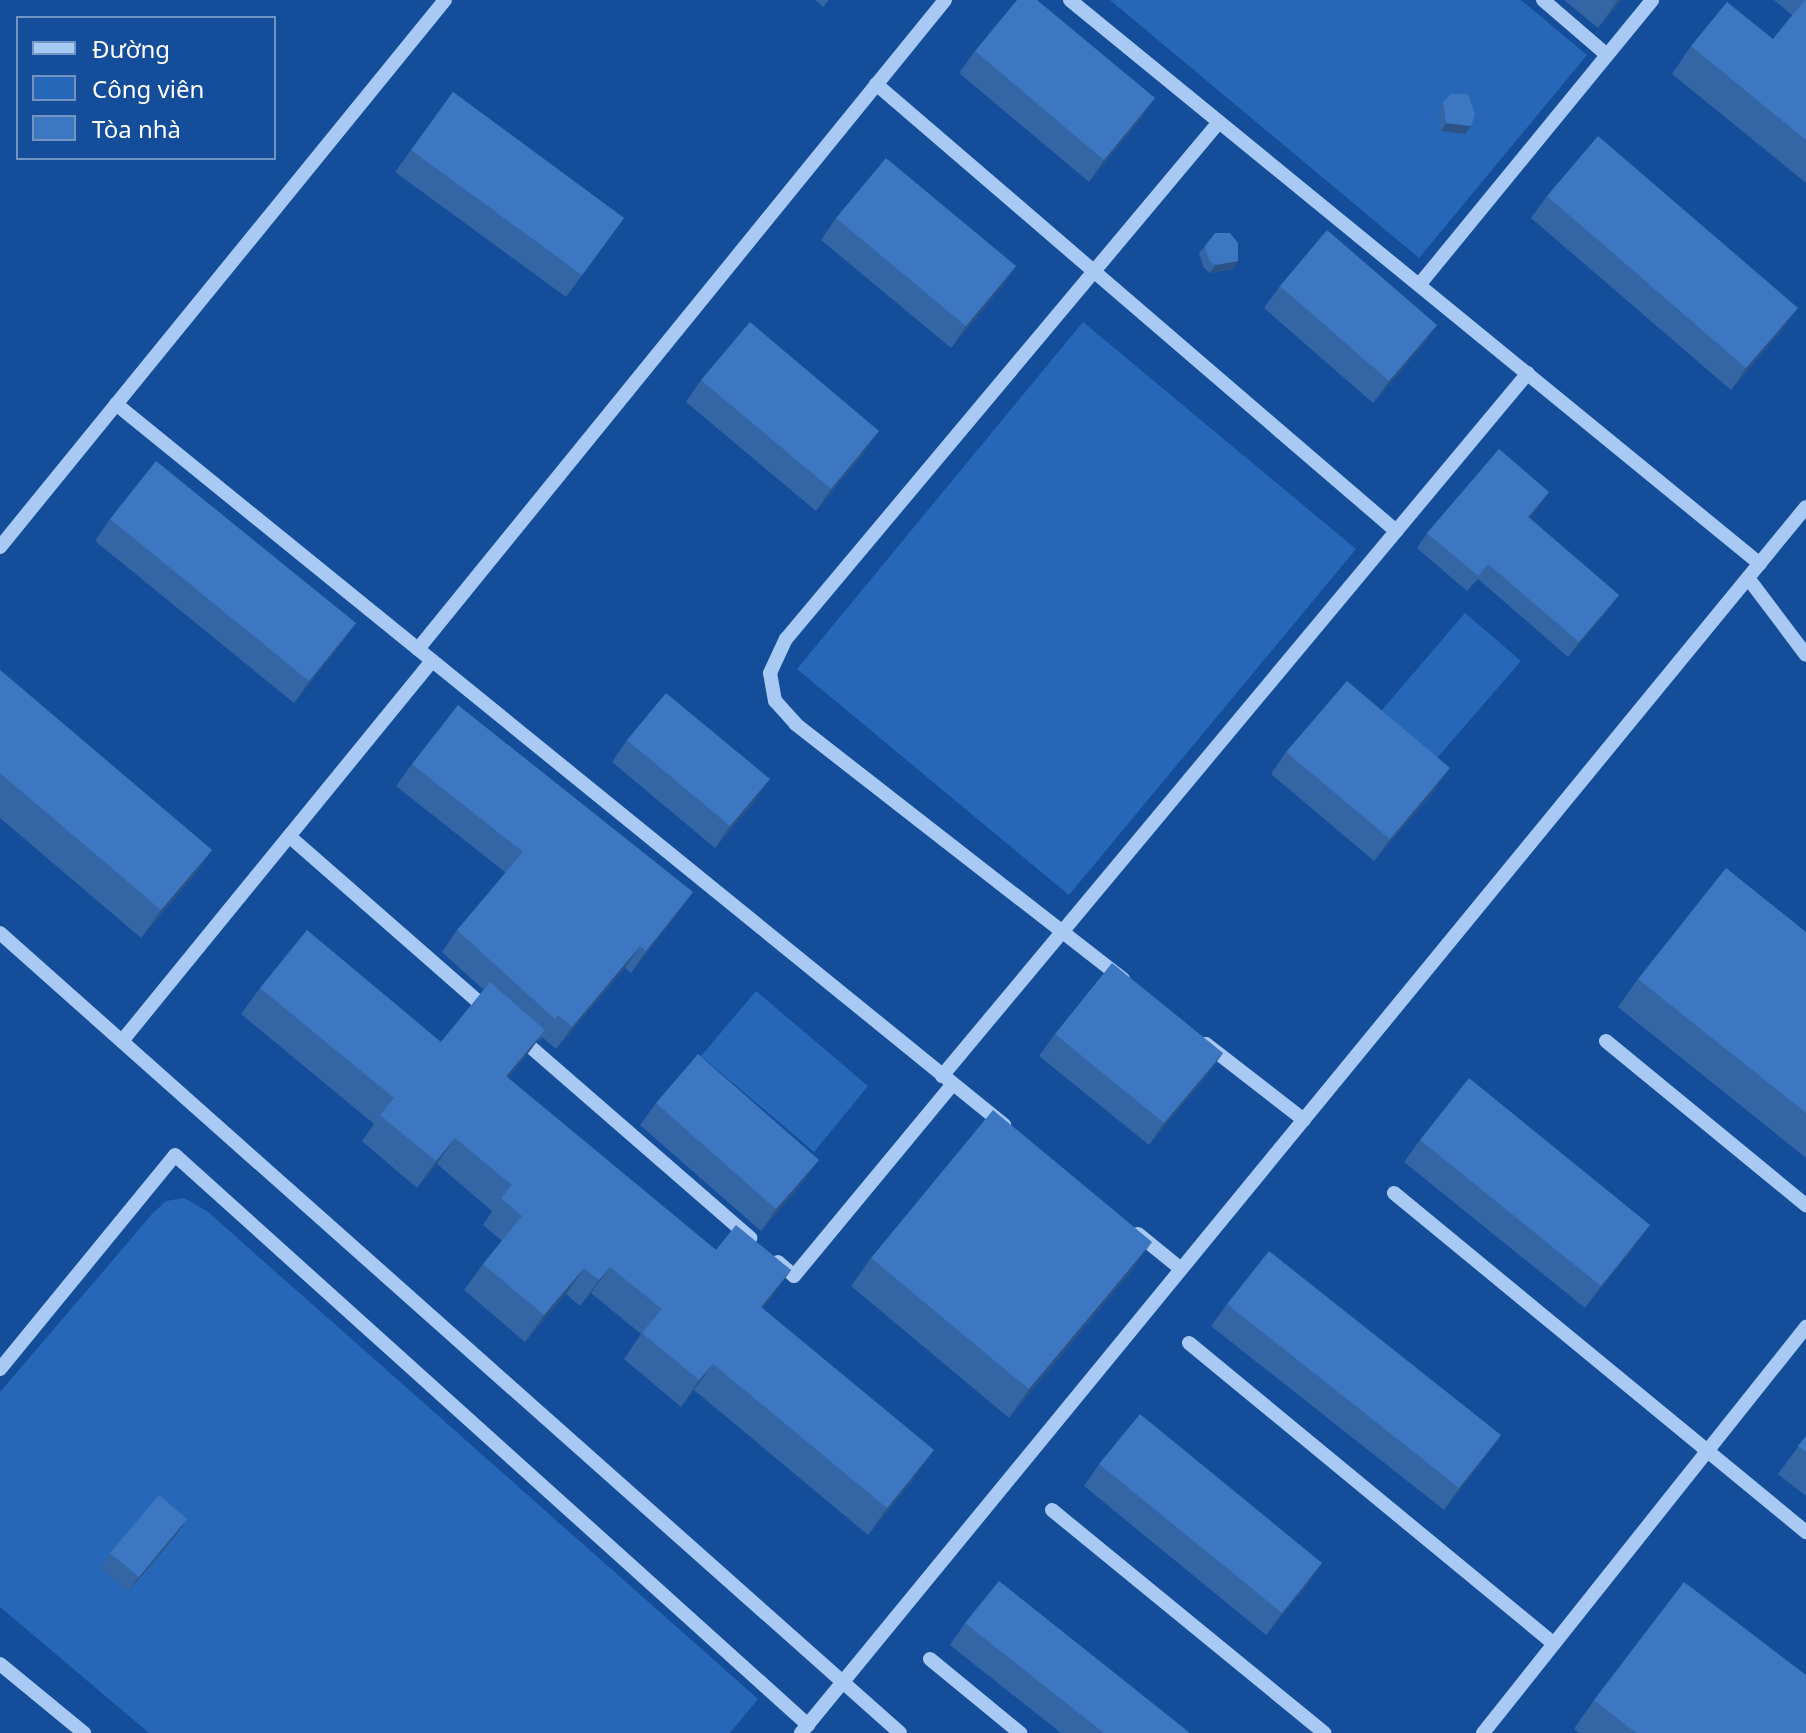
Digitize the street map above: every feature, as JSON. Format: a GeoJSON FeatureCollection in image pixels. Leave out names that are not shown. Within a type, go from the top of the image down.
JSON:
{"type":"FeatureCollection","features":[{"type":"Feature","properties":{"kind":"lane"},"geometry":{"type":"LineString","coordinates":[[0,547],[445,0]]}},
{"type":"Feature","properties":{"kind":"lane"},"geometry":{"type":"LineString","coordinates":[[418,649],[945,0]]}},
{"type":"Feature","properties":{"kind":"lane"},"geometry":{"type":"LineString","coordinates":[[1070,0],[1760,564]]}},
{"type":"Feature","properties":{"kind":"lane"},"geometry":{"type":"LineString","coordinates":[[1543,0],[1607,55]]}},
{"type":"Feature","properties":{"kind":"lane"},"geometry":{"type":"LineString","coordinates":[[1419,285],[1652,0]]}},
{"type":"Feature","properties":{"kind":"lane"},"geometry":{"type":"LineString","coordinates":[[876,84],[1396,531]]}},
{"type":"Feature","properties":{"kind":"lane"},"geometry":{"type":"LineString","coordinates":[[1134,988],[796,724],[775,701],[770,673],[786,639],[1219,122]]}},
{"type":"Feature","properties":{"kind":"lane"},"geometry":{"type":"LineString","coordinates":[[770,1255],[794,1276],[1062,931],[1528,373]]}},
{"type":"Feature","properties":{"kind":"lane"},"geometry":{"type":"LineString","coordinates":[[116,404],[1013,1133]]}},
{"type":"Feature","properties":{"kind":"lane"},"geometry":{"type":"LineString","coordinates":[[0,1369],[175,1155],[805,1729],[1806,507]]}},
{"type":"Feature","properties":{"kind":"lane"},"geometry":{"type":"LineString","coordinates":[[1748,578],[1806,655]]}},
{"type":"Feature","properties":{"kind":"lane"},"geometry":{"type":"LineString","coordinates":[[122,1041],[432,661]]}},
{"type":"Feature","properties":{"kind":"lane"},"geometry":{"type":"LineString","coordinates":[[289,836],[758,1244]]}},
{"type":"Feature","properties":{"kind":"lane"},"geometry":{"type":"LineString","coordinates":[[0,933],[900,1733]]}},
{"type":"Feature","properties":{"kind":"lane"},"geometry":{"type":"LineString","coordinates":[[1195,1035],[1304,1120]]}},
{"type":"Feature","properties":{"kind":"lane"},"geometry":{"type":"LineString","coordinates":[[1606,1041],[1806,1205]]}},
{"type":"Feature","properties":{"kind":"lane"},"geometry":{"type":"LineString","coordinates":[[1394,1193],[1806,1532]]}},
{"type":"Feature","properties":{"kind":"lane"},"geometry":{"type":"LineString","coordinates":[[1121,1220],[1181,1269]]}},
{"type":"Feature","properties":{"kind":"lane"},"geometry":{"type":"LineString","coordinates":[[1491,1730],[1554,1644],[1806,1327]]}},
{"type":"Feature","properties":{"kind":"lane"},"geometry":{"type":"LineString","coordinates":[[1189,1343],[1554,1644]]}},
{"type":"Feature","properties":{"kind":"lane"},"geometry":{"type":"LineString","coordinates":[[1052,1510],[1324,1733]]}},
{"type":"Feature","properties":{"kind":"lane"},"geometry":{"type":"LineString","coordinates":[[930,1659],[1020,1733]]}},
{"type":"Feature","properties":{"kind":"lane"},"geometry":{"type":"LineString","coordinates":[[0,1664],[84,1733]]}},
{"type":"Feature","properties":{"kind":"green space"},"geometry":{"type":"Polygon","coordinates":[[[1110,0],[1521,0],[1587,55],[1419,258],[1110,0]]]}},
{"type":"Feature","properties":{"kind":"green space"},"geometry":{"type":"Polygon","coordinates":[[[1083,322],[1356,549],[1069,895],[797,669],[1083,322]]]}},
{"type":"Feature","properties":{"kind":"green space"},"geometry":{"type":"Polygon","coordinates":[[[1465,613],[1521,661],[1431,765],[1376,717],[1465,613]]]}},
{"type":"Feature","properties":{"kind":"green space"},"geometry":{"type":"Polygon","coordinates":[[[756,991],[868,1086],[814,1152],[701,1056],[756,991]]]}},
{"type":"Feature","properties":{"kind":"green space"},"geometry":{"type":"Polygon","coordinates":[[[184,1198],[207,1211],[758,1699],[730,1733],[149,1733],[0,1607],[0,1392],[153,1213],[166,1201],[184,1198]]]}},
{"type":"Feature","properties":{"kind":"building"},"geometry":{"type":"Polygon","coordinates":[[[1017,0],[1037,0],[1155,98],[1104,160],[975,51],[1017,0]]]}},
{"type":"Feature","properties":{"kind":"building"},"geometry":{"type":"Polygon","coordinates":[[[1805,0],[1806,140],[1691,46],[1727,2],[1773,39],[1805,0]]]}},
{"type":"Feature","properties":{"kind":"building"},"geometry":{"type":"Polygon","coordinates":[[[453,92],[624,218],[582,275],[411,150],[453,92]]]}},
{"type":"Feature","properties":{"kind":"building"},"geometry":{"type":"Polygon","coordinates":[[[1451,94],[1468,94],[1475,115],[1471,126],[1446,123],[1443,102],[1451,94]]]}},
{"type":"Feature","properties":{"kind":"building"},"geometry":{"type":"Polygon","coordinates":[[[1598,136],[1798,308],[1746,368],[1547,196],[1598,136]]]}},
{"type":"Feature","properties":{"kind":"building"},"geometry":{"type":"Polygon","coordinates":[[[886,158],[1016,266],[966,326],[836,218],[886,158]]]}},
{"type":"Feature","properties":{"kind":"building"},"geometry":{"type":"Polygon","coordinates":[[[1327,230],[1437,325],[1389,381],[1280,286],[1327,230]]]}},
{"type":"Feature","properties":{"kind":"building"},"geometry":{"type":"Polygon","coordinates":[[[1215,233],[1230,233],[1238,243],[1238,261],[1215,265],[1209,260],[1205,246],[1215,233]]]}},
{"type":"Feature","properties":{"kind":"building"},"geometry":{"type":"Polygon","coordinates":[[[750,322],[879,431],[831,489],[701,380],[750,322]]]}},
{"type":"Feature","properties":{"kind":"building"},"geometry":{"type":"Polygon","coordinates":[[[1499,449],[1549,492],[1528,517],[1619,595],[1579,642],[1488,564],[1478,576],[1427,533],[1499,449]]]}},
{"type":"Feature","properties":{"kind":"building"},"geometry":{"type":"Polygon","coordinates":[[[156,461],[356,623],[309,681],[110,519],[156,461]]]}},
{"type":"Feature","properties":{"kind":"building"},"geometry":{"type":"Polygon","coordinates":[[[0,670],[212,850],[161,910],[0,773],[0,670]]]}},
{"type":"Feature","properties":{"kind":"building"},"geometry":{"type":"Polygon","coordinates":[[[1347,681],[1450,768],[1390,839],[1286,752],[1347,681]]]}},
{"type":"Feature","properties":{"kind":"building"},"geometry":{"type":"Polygon","coordinates":[[[666,693],[770,779],[730,826],[627,740],[666,693]]]}},
{"type":"Feature","properties":{"kind":"building"},"geometry":{"type":"Polygon","coordinates":[[[458,705],[693,892],[646,951],[640,946],[572,1027],[558,1015],[555,1019],[457,930],[523,852],[412,764],[458,705]]]}},
{"type":"Feature","properties":{"kind":"building"},"geometry":{"type":"Polygon","coordinates":[[[1726,868],[1806,932],[1806,1113],[1638,979],[1726,868]]]}},
{"type":"Feature","properties":{"kind":"building"},"geometry":{"type":"Polygon","coordinates":[[[307,930],[441,1042],[490,982],[545,1030],[506,1076],[716,1250],[736,1225],[791,1270],[761,1307],[934,1450],[887,1508],[713,1364],[699,1380],[642,1333],[662,1309],[610,1267],[599,1280],[584,1268],[544,1315],[483,1264],[522,1216],[501,1198],[512,1185],[455,1138],[436,1161],[380,1115],[394,1098],[260,988],[307,930]]]}},
{"type":"Feature","properties":{"kind":"building"},"geometry":{"type":"Polygon","coordinates":[[[1112,963],[1223,1053],[1164,1123],[1055,1034],[1112,963]]]}},
{"type":"Feature","properties":{"kind":"building"},"geometry":{"type":"Polygon","coordinates":[[[698,1054],[819,1160],[776,1209],[656,1103],[698,1054]]]}},
{"type":"Feature","properties":{"kind":"building"},"geometry":{"type":"Polygon","coordinates":[[[1469,1078],[1650,1225],[1601,1286],[1420,1140],[1469,1078]]]}},
{"type":"Feature","properties":{"kind":"building"},"geometry":{"type":"Polygon","coordinates":[[[993,1110],[1152,1242],[1029,1389],[871,1258],[993,1110]]]}},
{"type":"Feature","properties":{"kind":"building"},"geometry":{"type":"Polygon","coordinates":[[[1269,1251],[1501,1435],[1459,1488],[1227,1304],[1269,1251]]]}},
{"type":"Feature","properties":{"kind":"building"},"geometry":{"type":"Polygon","coordinates":[[[1140,1414],[1322,1563],[1282,1613],[1099,1464],[1140,1414]]]}},
{"type":"Feature","properties":{"kind":"building"},"geometry":{"type":"Polygon","coordinates":[[[1806,1436],[1806,1452],[1798,1446],[1806,1436]]]}},
{"type":"Feature","properties":{"kind":"building"},"geometry":{"type":"Polygon","coordinates":[[[159,1495],[187,1519],[139,1577],[110,1553],[159,1495]]]}},
{"type":"Feature","properties":{"kind":"building"},"geometry":{"type":"Polygon","coordinates":[[[999,1581],[1190,1733],[1104,1733],[965,1623],[999,1581]]]}},
{"type":"Feature","properties":{"kind":"building"},"geometry":{"type":"Polygon","coordinates":[[[1684,1582],[1806,1675],[1806,1733],[1636,1733],[1594,1700],[1684,1582]]]}}]}
